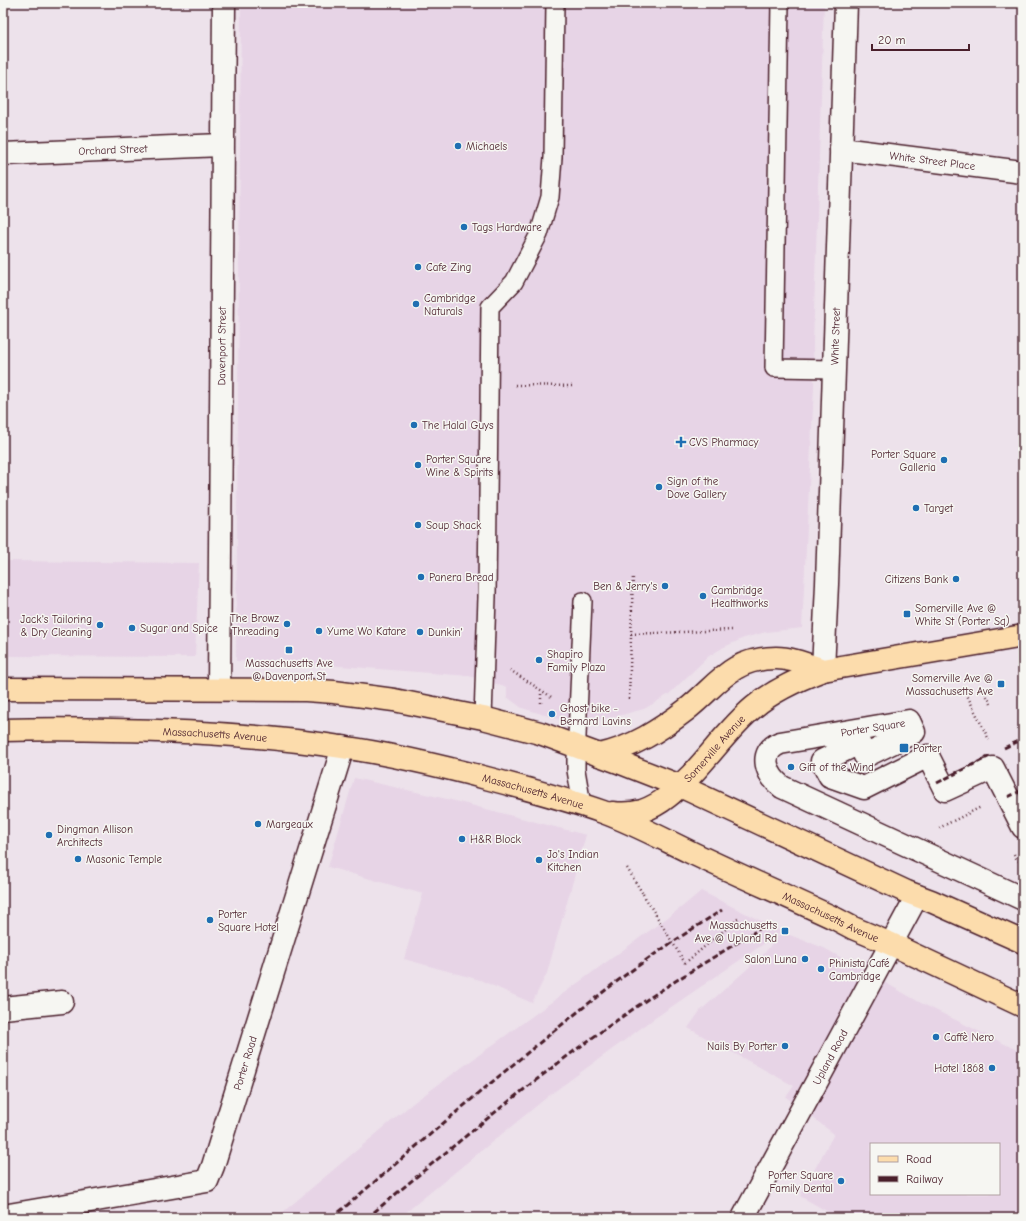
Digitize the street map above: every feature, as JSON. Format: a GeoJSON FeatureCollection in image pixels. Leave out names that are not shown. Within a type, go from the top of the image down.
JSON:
{"type":"FeatureCollection","features":[{"type":"Feature","properties":{"kind":"main road","name":"Somerville Avenue"},"geometry":{"type":"LineString","coordinates":[[592,809],[624,814],[642,811],[662,802],[680,786],[738,722],[754,707],[787,686],[823,670],[1023,636]]}},
{"type":"Feature","properties":{"kind":"main road","name":"Somerville Avenue"},"geometry":{"type":"LineString","coordinates":[[599,755],[630,746],[650,735],[686,710],[721,678],[744,664],[777,658],[792,660],[823,670]]}},
{"type":"Feature","properties":{"kind":"main road"},"geometry":{"type":"LineString","coordinates":[[3,689],[281,689],[334,692],[394,700],[483,718],[576,746],[680,786],[917,896],[1023,942]]}},
{"type":"Feature","properties":{"kind":"main road","name":"Massachusetts Avenue"},"geometry":{"type":"LineString","coordinates":[[3,730],[77,729],[205,732],[290,740],[382,754],[472,774],[534,790],[640,827],[690,852],[1023,1006]]}},
{"type":"Feature","properties":{"kind":"street","name":"Davenport Street"},"geometry":{"type":"LineString","coordinates":[[219,689],[224,3]]}},
{"type":"Feature","properties":{"kind":"street","name":"White Street"},"geometry":{"type":"LineString","coordinates":[[823,670],[828,576],[846,3]]}},
{"type":"Feature","properties":{"kind":"street","name":"Orchard Street"},"geometry":{"type":"LineString","coordinates":[[3,154],[222,145]]}},
{"type":"Feature","properties":{"kind":"street","name":"White Street Place"},"geometry":{"type":"LineString","coordinates":[[842,148],[1023,172]]}},
{"type":"Feature","properties":{"kind":"street","name":"Porter Square"},"geometry":{"type":"LineString","coordinates":[[1023,827],[993,768],[945,790],[928,756],[864,788],[830,776],[822,761],[859,743],[865,756],[914,732],[909,721],[780,743],[773,747],[767,756],[768,771],[774,780],[782,787],[1023,899]]}},
{"type":"Feature","properties":{"kind":"street","name":"Porter Road"},"geometry":{"type":"LineString","coordinates":[[3,1216],[207,1182],[343,747]]}},
{"type":"Feature","properties":{"kind":"street","name":"Upland Road"},"geometry":{"type":"LineString","coordinates":[[743,1218],[917,896]]}},
{"type":"Feature","properties":{"kind":"street"},"geometry":{"type":"LineString","coordinates":[[3,1008],[62,1002]]}},
{"type":"Feature","properties":{"kind":"lane"},"geometry":{"type":"LineString","coordinates":[[483,718],[487,597],[490,307],[514,282],[539,234],[550,198],[553,157],[555,3]]}},
{"type":"Feature","properties":{"kind":"lane"},"geometry":{"type":"LineString","coordinates":[[780,3],[774,368],[835,363]]}},
{"type":"Feature","properties":{"kind":"lane"},"geometry":{"type":"LineString","coordinates":[[583,601],[576,770],[592,809]]}},
{"type":"Feature","properties":{"kind":"path"},"geometry":{"type":"LineString","coordinates":[[515,386],[572,386]]}},
{"type":"Feature","properties":{"kind":"path"},"geometry":{"type":"LineString","coordinates":[[629,699],[633,575]]}},
{"type":"Feature","properties":{"kind":"path"},"geometry":{"type":"LineString","coordinates":[[631,634],[732,630]]}},
{"type":"Feature","properties":{"kind":"path"},"geometry":{"type":"LineString","coordinates":[[506,668],[554,699]]}},
{"type":"Feature","properties":{"kind":"path"},"geometry":{"type":"LineString","coordinates":[[983,689],[991,704]]}},
{"type":"Feature","properties":{"kind":"path"},"geometry":{"type":"LineString","coordinates":[[966,693],[977,714]]}},
{"type":"Feature","properties":{"kind":"path"},"geometry":{"type":"LineString","coordinates":[[627,868],[685,963],[739,918]]}},
{"type":"Feature","properties":{"kind":"shaded area"},"geometry":{"type":"Polygon","coordinates":[[[241,3],[824,3],[813,343],[814,387],[802,628],[766,632],[744,638],[709,656],[669,694],[644,709],[615,717],[591,721],[565,721],[522,708],[507,697],[507,687],[469,676],[327,665],[236,661],[241,3]]]}},
{"type":"Feature","properties":{"kind":"shaded area"},"geometry":{"type":"Polygon","coordinates":[[[3,561],[199,563],[195,657],[3,656],[3,561]]]}},
{"type":"Feature","properties":{"kind":"shaded area"},"geometry":{"type":"Polygon","coordinates":[[[354,778],[447,799],[586,835],[547,973],[532,1003],[480,980],[404,959],[423,894],[328,867],[354,778]]]}},
{"type":"Feature","properties":{"kind":"shaded area"},"geometry":{"type":"Polygon","coordinates":[[[701,891],[787,934],[824,948],[921,1003],[1023,1053],[1023,1218],[1009,1218],[1002,1215],[999,1218],[839,1218],[800,1196],[834,1134],[786,1097],[794,1086],[688,1028],[700,1011],[763,955],[781,932],[655,1018],[551,1094],[399,1218],[276,1218],[413,1103],[682,907],[701,891]]]}},
{"type":"Feature","properties":{"kind":"railway"},"geometry":{"type":"LineString","coordinates":[[1004,748],[1023,739]]}},
{"type":"Feature","properties":{"kind":"railway"},"geometry":{"type":"LineString","coordinates":[[937,783],[990,756]]}},
{"type":"Feature","properties":{"kind":"railway"},"geometry":{"type":"LineString","coordinates":[[1008,797],[1023,790]]}},
{"type":"Feature","properties":{"kind":"railway"},"geometry":{"type":"LineString","coordinates":[[332,1218],[468,1102],[607,989],[678,938],[722,910]]}},
{"type":"Feature","properties":{"kind":"railway"},"geometry":{"type":"LineString","coordinates":[[367,1218],[430,1165],[559,1062],[659,991],[761,928]]}},
{"type":"Feature","properties":{"kind":"place","name":"Michaels"},"geometry":{"type":"Point","coordinates":[458,146]}},
{"type":"Feature","properties":{"kind":"place","name":"Tags Hardware"},"geometry":{"type":"Point","coordinates":[464,227]}},
{"type":"Feature","properties":{"kind":"place","name":"Cafe Zing"},"geometry":{"type":"Point","coordinates":[418,267]}},
{"type":"Feature","properties":{"kind":"place","name":"Cambridge Naturals"},"geometry":{"type":"Point","coordinates":[416,304]}},
{"type":"Feature","properties":{"kind":"place","name":"The Halal Guys"},"geometry":{"type":"Point","coordinates":[414,425]}},
{"type":"Feature","properties":{"kind":"place","name":"CVS Pharmacy"},"geometry":{"type":"Point","coordinates":[681,442]}},
{"type":"Feature","properties":{"kind":"place","name":"Porter Square Galleria"},"geometry":{"type":"Point","coordinates":[944,460]}},
{"type":"Feature","properties":{"kind":"place","name":"Porter Square Wine & Spirits"},"geometry":{"type":"Point","coordinates":[418,465]}},
{"type":"Feature","properties":{"kind":"place","name":"Sign of the Dove Gallery"},"geometry":{"type":"Point","coordinates":[659,487]}},
{"type":"Feature","properties":{"kind":"place","name":"Target"},"geometry":{"type":"Point","coordinates":[916,508]}},
{"type":"Feature","properties":{"kind":"place","name":"Soup Shack"},"geometry":{"type":"Point","coordinates":[418,525]}},
{"type":"Feature","properties":{"kind":"place","name":"Panera Bread"},"geometry":{"type":"Point","coordinates":[421,577]}},
{"type":"Feature","properties":{"kind":"place","name":"Citizens Bank"},"geometry":{"type":"Point","coordinates":[956,579]}},
{"type":"Feature","properties":{"kind":"place","name":"Ben & Jerry's"},"geometry":{"type":"Point","coordinates":[665,586]}},
{"type":"Feature","properties":{"kind":"place","name":"Cambridge Healthworks"},"geometry":{"type":"Point","coordinates":[703,596]}},
{"type":"Feature","properties":{"kind":"place","name":"Somerville Ave @ White St (Porter Sq)"},"geometry":{"type":"Point","coordinates":[907,614]}},
{"type":"Feature","properties":{"kind":"place","name":"The Browz Threading"},"geometry":{"type":"Point","coordinates":[287,624]}},
{"type":"Feature","properties":{"kind":"place","name":"Jack's Tailoring & Dry Cleaning"},"geometry":{"type":"Point","coordinates":[100,625]}},
{"type":"Feature","properties":{"kind":"place","name":"Sugar and Spice"},"geometry":{"type":"Point","coordinates":[132,628]}},
{"type":"Feature","properties":{"kind":"place","name":"Yume Wo Katare"},"geometry":{"type":"Point","coordinates":[319,631]}},
{"type":"Feature","properties":{"kind":"place","name":"Dunkin'"},"geometry":{"type":"Point","coordinates":[420,632]}},
{"type":"Feature","properties":{"kind":"place","name":"Massachusetts Ave @ Davenport St"},"geometry":{"type":"Point","coordinates":[289,650]}},
{"type":"Feature","properties":{"kind":"place","name":"Shapiro Family Plaza"},"geometry":{"type":"Point","coordinates":[539,660]}},
{"type":"Feature","properties":{"kind":"place","name":"Somerville Ave @ Massachusetts Ave"},"geometry":{"type":"Point","coordinates":[1001,684]}},
{"type":"Feature","properties":{"kind":"place","name":"Ghost bike - Bernard Lavins"},"geometry":{"type":"Point","coordinates":[552,714]}},
{"type":"Feature","properties":{"kind":"place","name":"Porter"},"geometry":{"type":"Point","coordinates":[904,748]}},
{"type":"Feature","properties":{"kind":"place","name":"Gift of the Wind"},"geometry":{"type":"Point","coordinates":[791,767]}},
{"type":"Feature","properties":{"kind":"place","name":"Margeaux"},"geometry":{"type":"Point","coordinates":[258,824]}},
{"type":"Feature","properties":{"kind":"place","name":"Dingman Allison Architects"},"geometry":{"type":"Point","coordinates":[49,835]}},
{"type":"Feature","properties":{"kind":"place","name":"H&R Block"},"geometry":{"type":"Point","coordinates":[462,839]}},
{"type":"Feature","properties":{"kind":"place","name":"Masonic Temple"},"geometry":{"type":"Point","coordinates":[78,859]}},
{"type":"Feature","properties":{"kind":"place","name":"Jo's Indian Kitchen"},"geometry":{"type":"Point","coordinates":[539,860]}},
{"type":"Feature","properties":{"kind":"place","name":"Porter Square Hotel"},"geometry":{"type":"Point","coordinates":[210,920]}},
{"type":"Feature","properties":{"kind":"place","name":"Massachusetts Ave @ Upland Rd"},"geometry":{"type":"Point","coordinates":[785,931]}},
{"type":"Feature","properties":{"kind":"place","name":"Salon Luna"},"geometry":{"type":"Point","coordinates":[805,959]}},
{"type":"Feature","properties":{"kind":"place","name":"Phinista Café Cambridge"},"geometry":{"type":"Point","coordinates":[821,969]}},
{"type":"Feature","properties":{"kind":"place","name":"Caffè Nero"},"geometry":{"type":"Point","coordinates":[936,1037]}},
{"type":"Feature","properties":{"kind":"place","name":"Nails By Porter"},"geometry":{"type":"Point","coordinates":[785,1046]}},
{"type":"Feature","properties":{"kind":"place","name":"Hotel 1868"},"geometry":{"type":"Point","coordinates":[992,1068]}},
{"type":"Feature","properties":{"kind":"place","name":"Porter Square Family Dental"},"geometry":{"type":"Point","coordinates":[841,1181]}}]}
